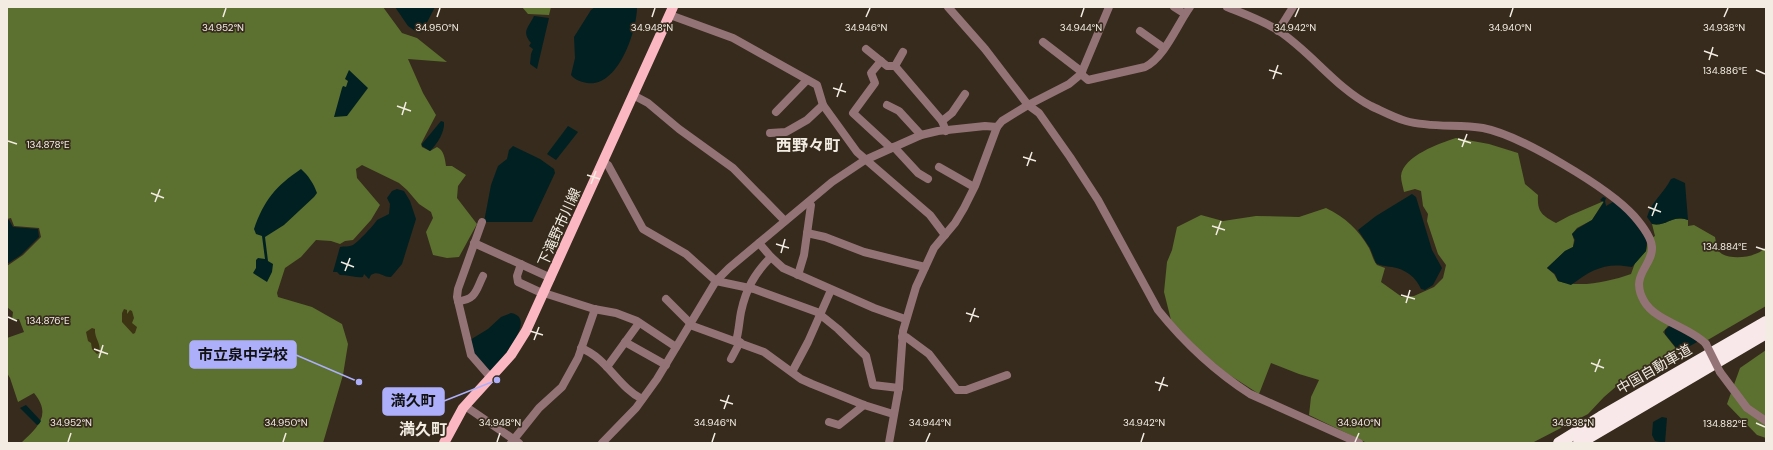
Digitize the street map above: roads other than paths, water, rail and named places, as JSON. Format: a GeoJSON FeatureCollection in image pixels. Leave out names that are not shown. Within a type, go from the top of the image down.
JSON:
{"type":"FeatureCollection","features":[{"type":"Feature","properties":{"kind":"highway","name":"中国自動車道"},"geometry":{"type":"LineString","coordinates":[[1559,443],[1601,416],[1766,322]]}},
{"type":"Feature","properties":{"kind":"highway","name":"中国自動車道"},"geometry":{"type":"LineString","coordinates":[[1579,443],[1766,333]]}},
{"type":"Feature","properties":{"kind":"main road","name":"下滝野市川線"},"geometry":{"type":"LineString","coordinates":[[444,443],[454,422],[476,392],[491,378],[511,355],[526,331],[671,11]]}},
{"type":"Feature","properties":{"kind":"street"},"geometry":{"type":"LineString","coordinates":[[948,7],[980,43],[1028,105],[1039,113],[1094,193],[1158,310],[1170,325],[1221,372],[1250,394],[1359,443]]}},
{"type":"Feature","properties":{"kind":"street"},"geometry":{"type":"LineString","coordinates":[[889,443],[893,414],[899,388],[902,336],[905,319],[934,248],[955,223],[964,208],[974,187],[997,127],[1002,121],[1028,105],[1069,84],[1082,73],[1109,7]]}},
{"type":"Feature","properties":{"kind":"street"},"geometry":{"type":"LineString","coordinates":[[1174,7],[1185,14]]}},
{"type":"Feature","properties":{"kind":"street"},"geometry":{"type":"LineString","coordinates":[[1043,42],[1082,73],[1088,80],[1145,67],[1156,60],[1190,7]]}},
{"type":"Feature","properties":{"kind":"street"},"geometry":{"type":"LineString","coordinates":[[1278,31],[1293,7]]}},
{"type":"Feature","properties":{"kind":"street"},"geometry":{"type":"LineString","coordinates":[[1232,8],[1278,31],[1299,47],[1334,80],[1370,105],[1406,121],[1484,129],[1513,138],[1547,156],[1611,197],[1634,215],[1650,240],[1651,251],[1640,279],[1639,289],[1644,302],[1663,319],[1698,336],[1706,344],[1720,372],[1747,408],[1766,421]]}},
{"type":"Feature","properties":{"kind":"street"},"geometry":{"type":"LineString","coordinates":[[671,11],[733,38],[817,86],[824,105],[843,134],[865,160],[930,216],[945,235]]}},
{"type":"Feature","properties":{"kind":"street"},"geometry":{"type":"LineString","coordinates":[[1140,31],[1164,48]]}},
{"type":"Feature","properties":{"kind":"street"},"geometry":{"type":"LineString","coordinates":[[866,49],[887,66],[895,66],[942,121],[946,131]]}},
{"type":"Feature","properties":{"kind":"street"},"geometry":{"type":"LineString","coordinates":[[895,66],[903,52]]}},
{"type":"Feature","properties":{"kind":"street"},"geometry":{"type":"LineString","coordinates":[[882,61],[871,73],[875,83],[853,113],[893,147],[918,173],[928,179]]}},
{"type":"Feature","properties":{"kind":"street"},"geometry":{"type":"LineString","coordinates":[[776,112],[807,80]]}},
{"type":"Feature","properties":{"kind":"street"},"geometry":{"type":"LineString","coordinates":[[942,121],[952,113],[965,94]]}},
{"type":"Feature","properties":{"kind":"street"},"geometry":{"type":"LineString","coordinates":[[633,95],[648,103],[678,129],[733,168],[785,220]]}},
{"type":"Feature","properties":{"kind":"street"},"geometry":{"type":"LineString","coordinates":[[770,133],[786,132],[807,120],[824,105]]}},
{"type":"Feature","properties":{"kind":"street"},"geometry":{"type":"LineString","coordinates":[[887,105],[899,111],[921,135]]}},
{"type":"Feature","properties":{"kind":"street"},"geometry":{"type":"LineString","coordinates":[[602,443],[642,400],[666,365],[716,281],[785,220],[832,182],[865,160],[921,135],[985,126],[997,127]]}},
{"type":"Feature","properties":{"kind":"street"},"geometry":{"type":"LineString","coordinates":[[603,163],[608,165],[644,229],[686,254],[716,281],[749,288],[820,315],[838,329],[866,356],[873,385],[899,388]]}},
{"type":"Feature","properties":{"kind":"street"},"geometry":{"type":"LineString","coordinates":[[939,167],[974,187]]}},
{"type":"Feature","properties":{"kind":"street"},"geometry":{"type":"LineString","coordinates":[[798,275],[807,233],[810,206],[808,202]]}},
{"type":"Feature","properties":{"kind":"street"},"geometry":{"type":"LineString","coordinates":[[482,222],[458,289],[458,301],[471,355],[491,378]]}},
{"type":"Feature","properties":{"kind":"street"},"geometry":{"type":"LineString","coordinates":[[807,233],[825,237],[864,252],[925,267]]}},
{"type":"Feature","properties":{"kind":"street"},"geometry":{"type":"LineString","coordinates":[[474,243],[551,278]]}},
{"type":"Feature","properties":{"kind":"street"},"geometry":{"type":"LineString","coordinates":[[759,243],[783,268],[874,308],[905,319]]}},
{"type":"Feature","properties":{"kind":"street"},"geometry":{"type":"LineString","coordinates":[[731,359],[738,341],[740,314],[749,288],[758,270],[771,257]]}},
{"type":"Feature","properties":{"kind":"street"},"geometry":{"type":"LineString","coordinates":[[520,264],[517,276],[518,282],[544,294],[595,309],[616,313],[639,323],[676,347]]}},
{"type":"Feature","properties":{"kind":"street"},"geometry":{"type":"LineString","coordinates":[[458,301],[470,299],[474,295],[483,276]]}},
{"type":"Feature","properties":{"kind":"street"},"geometry":{"type":"LineString","coordinates":[[792,372],[831,290]]}},
{"type":"Feature","properties":{"kind":"street"},"geometry":{"type":"LineString","coordinates":[[666,300],[690,324],[764,352],[812,384],[864,405],[893,414]]}},
{"type":"Feature","properties":{"kind":"street"},"geometry":{"type":"LineString","coordinates":[[466,406],[515,442],[539,408],[562,387],[581,348],[595,309]]}},
{"type":"Feature","properties":{"kind":"street"},"geometry":{"type":"LineString","coordinates":[[607,367],[614,354],[639,323]]}},
{"type":"Feature","properties":{"kind":"street"},"geometry":{"type":"LineString","coordinates":[[902,336],[906,337],[929,354],[957,390],[966,390],[1006,375]]}},
{"type":"Feature","properties":{"kind":"street"},"geometry":{"type":"LineString","coordinates":[[625,342],[666,365]]}},
{"type":"Feature","properties":{"kind":"street"},"geometry":{"type":"LineString","coordinates":[[581,348],[596,356],[642,400]]}},
{"type":"Feature","properties":{"kind":"street"},"geometry":{"type":"LineString","coordinates":[[829,422],[839,425],[864,405]]}},
{"type":"Feature","properties":{"kind":"water"},"geometry":{"type":"Polygon","coordinates":[[[395,7],[435,7],[422,32],[418,33],[408,26],[395,7]]]}},
{"type":"Feature","properties":{"kind":"water"},"geometry":{"type":"Polygon","coordinates":[[[595,7],[637,7],[634,30],[624,56],[608,77],[598,82],[587,83],[574,78],[571,75],[575,58],[574,37],[591,10],[595,7]]]}},
{"type":"Feature","properties":{"kind":"water"},"geometry":{"type":"Polygon","coordinates":[[[534,16],[549,18],[537,69],[530,64],[533,49],[529,46],[531,43],[526,32],[534,16]]]}},
{"type":"Feature","properties":{"kind":"water"},"geometry":{"type":"Polygon","coordinates":[[[349,70],[368,88],[347,116],[334,117],[342,88],[343,86],[346,87],[348,81],[345,79],[349,70]]]}},
{"type":"Feature","properties":{"kind":"water"},"geometry":{"type":"Polygon","coordinates":[[[441,121],[444,122],[442,134],[430,151],[422,146],[422,144],[441,121]]]}},
{"type":"Feature","properties":{"kind":"water"},"geometry":{"type":"Polygon","coordinates":[[[568,126],[578,132],[556,160],[547,154],[568,126]]]}},
{"type":"Feature","properties":{"kind":"water"},"geometry":{"type":"Polygon","coordinates":[[[513,146],[540,159],[554,169],[555,173],[532,222],[484,222],[491,185],[498,166],[507,159],[509,150],[513,146]]]}},
{"type":"Feature","properties":{"kind":"water"},"geometry":{"type":"Polygon","coordinates":[[[301,169],[314,186],[317,193],[284,225],[265,237],[268,261],[273,264],[272,272],[267,282],[253,273],[256,268],[256,260],[258,258],[265,259],[262,236],[256,234],[254,229],[262,210],[272,194],[285,181],[301,169]]]}},
{"type":"Feature","properties":{"kind":"water"},"geometry":{"type":"Polygon","coordinates":[[[1674,178],[1685,183],[1688,220],[1673,219],[1662,224],[1652,224],[1647,217],[1649,212],[1671,179],[1674,178]]]}},
{"type":"Feature","properties":{"kind":"water"},"geometry":{"type":"Polygon","coordinates":[[[397,189],[404,191],[410,201],[416,219],[402,264],[391,277],[376,273],[371,275],[369,279],[364,274],[363,277],[357,277],[340,275],[337,272],[333,272],[340,247],[353,245],[377,220],[389,214],[390,204],[387,198],[392,191],[397,189]]]}},
{"type":"Feature","properties":{"kind":"water"},"geometry":{"type":"Polygon","coordinates":[[[1412,194],[1416,197],[1432,250],[1442,268],[1433,285],[1425,290],[1421,289],[1410,274],[1397,268],[1376,263],[1370,248],[1358,230],[1376,216],[1412,194]]]}},
{"type":"Feature","properties":{"kind":"water"},"geometry":{"type":"Polygon","coordinates":[[[1603,197],[1606,198],[1606,206],[1613,202],[1625,209],[1647,240],[1646,251],[1632,267],[1614,265],[1600,268],[1571,285],[1558,281],[1555,274],[1547,268],[1565,251],[1573,247],[1575,240],[1572,234],[1577,229],[1592,220],[1604,202],[1600,200],[1603,197]]]}},
{"type":"Feature","properties":{"kind":"water"},"geometry":{"type":"Polygon","coordinates":[[[7,220],[9,220],[13,227],[38,229],[39,237],[21,255],[7,264],[7,220]]]}},
{"type":"Feature","properties":{"kind":"water"},"geometry":{"type":"Polygon","coordinates":[[[511,313],[519,317],[521,323],[519,331],[508,350],[491,372],[473,354],[470,340],[488,329],[501,317],[511,313]]]}},
{"type":"Feature","properties":{"kind":"water"},"geometry":{"type":"Polygon","coordinates":[[[1670,326],[1697,342],[1681,351],[1678,350],[1665,334],[1665,330],[1670,326]]]}},
{"type":"Feature","properties":{"kind":"water"},"geometry":{"type":"Polygon","coordinates":[[[26,405],[41,421],[39,424],[37,425],[20,408],[26,405]]]}},
{"type":"Feature","properties":{"kind":"water"},"geometry":{"type":"Polygon","coordinates":[[[1662,417],[1667,418],[1665,443],[1655,441],[1652,435],[1653,422],[1662,417]]]}},
{"type":"Feature","properties":{"kind":"place","name":"満久町"},"geometry":{"type":"Point","coordinates":[497,380]}},
{"type":"Feature","properties":{"kind":"place","name":"市立泉中学校"},"geometry":{"type":"Point","coordinates":[359,382]}},
{"type":"Feature","properties":{"kind":"district","name":"西野々町"},"geometry":{"type":"Point","coordinates":[808,145]}},
{"type":"Feature","properties":{"kind":"district","name":"満久町"},"geometry":{"type":"Point","coordinates":[423,429]}}]}
